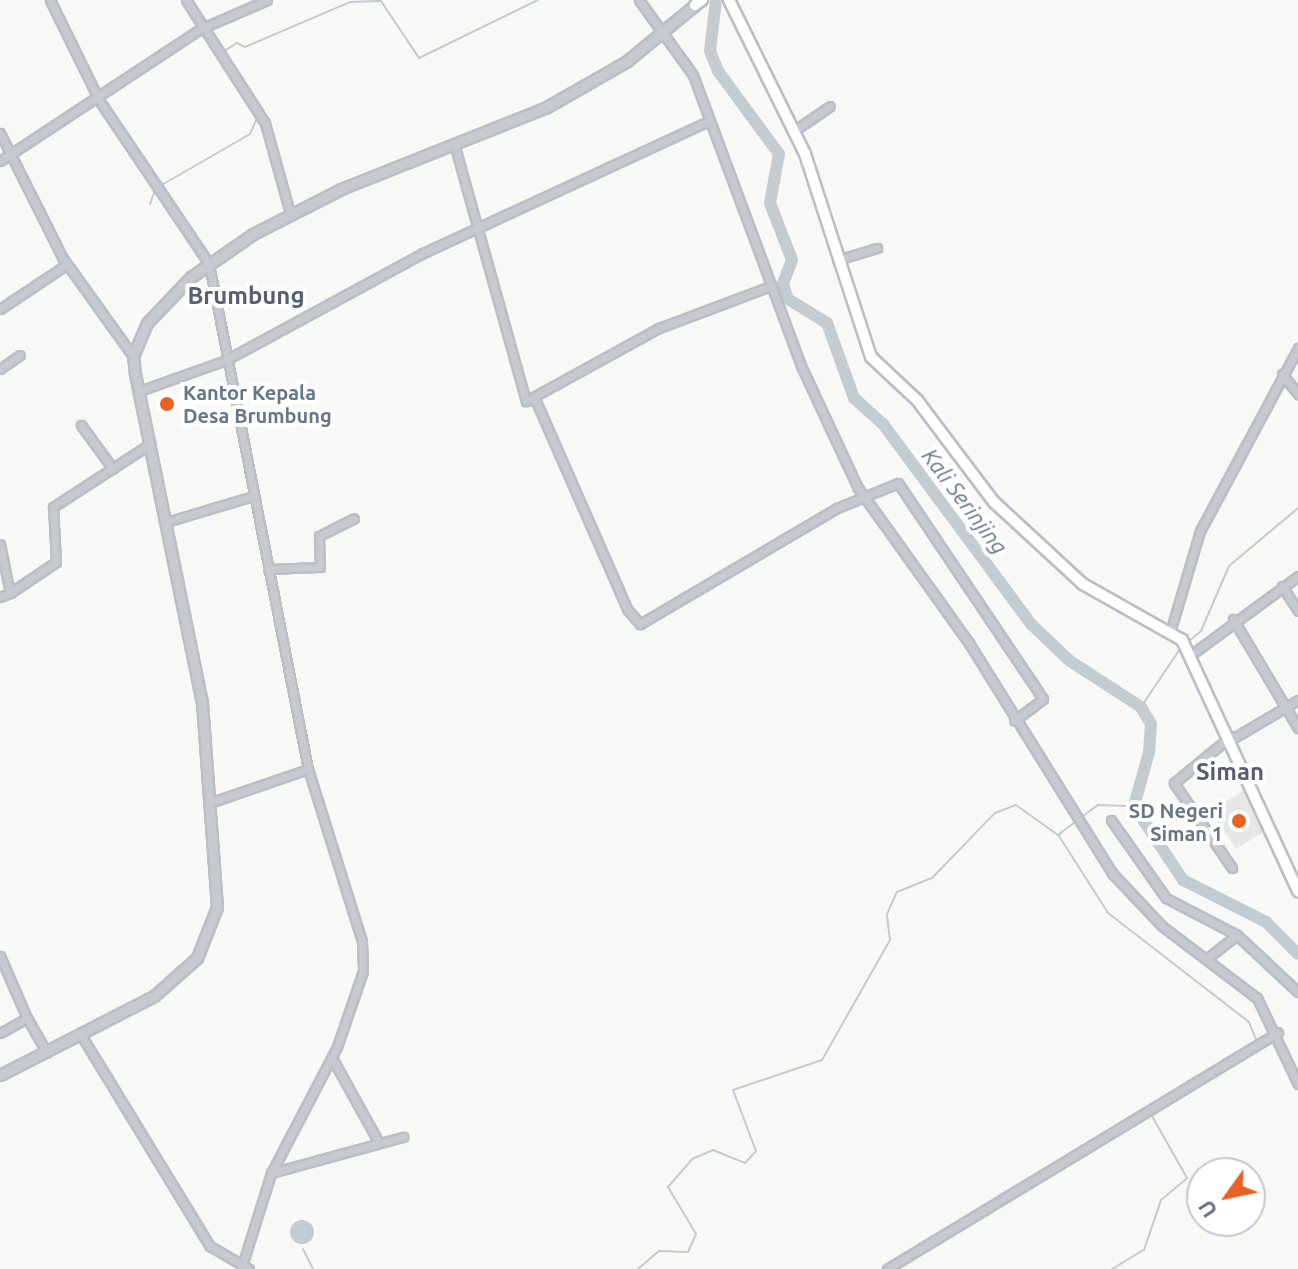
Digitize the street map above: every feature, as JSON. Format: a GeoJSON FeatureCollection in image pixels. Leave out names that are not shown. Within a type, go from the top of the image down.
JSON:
{"type":"FeatureCollection","features":[{"type":"Feature","properties":{"kind":"main road"},"geometry":{"type":"LineString","coordinates":[[731,1],[795,130],[871,357],[917,400],[994,502],[1083,584],[1171,629],[1188,648],[1298,891]]}},
{"type":"Feature","properties":{"kind":"street"},"geometry":{"type":"LineString","coordinates":[[50,0],[99,100],[209,264],[308,769],[363,955],[332,1058],[271,1173],[244,1268],[210,1246],[81,1035]]}},
{"type":"Feature","properties":{"kind":"street"},"geometry":{"type":"LineString","coordinates":[[186,0],[200,29],[265,123],[290,213]]}},
{"type":"Feature","properties":{"kind":"street"},"geometry":{"type":"LineString","coordinates":[[0,161],[99,100],[200,29],[267,0]]}},
{"type":"Feature","properties":{"kind":"street"},"geometry":{"type":"LineString","coordinates":[[639,0],[693,75],[771,286],[863,494],[1132,898],[1250,990],[1278,1032],[1298,1084]]}},
{"type":"Feature","properties":{"kind":"street"},"geometry":{"type":"LineString","coordinates":[[133,356],[162,304],[209,264],[290,213],[545,108],[665,33],[698,2]]}},
{"type":"Feature","properties":{"kind":"street"},"geometry":{"type":"LineString","coordinates":[[795,130],[830,106]]}},
{"type":"Feature","properties":{"kind":"street"},"geometry":{"type":"LineString","coordinates":[[139,391],[226,360],[478,230],[709,121]]}},
{"type":"Feature","properties":{"kind":"street"},"geometry":{"type":"LineString","coordinates":[[0,133],[66,265],[133,356],[215,801],[217,907],[211,935],[189,967],[154,996],[0,1075]]}},
{"type":"Feature","properties":{"kind":"street"},"geometry":{"type":"LineString","coordinates":[[455,147],[523,397],[535,399],[659,328],[771,286]]}},
{"type":"Feature","properties":{"kind":"street"},"geometry":{"type":"LineString","coordinates":[[837,260],[877,248]]}},
{"type":"Feature","properties":{"kind":"street"},"geometry":{"type":"LineString","coordinates":[[0,309],[66,265]]}},
{"type":"Feature","properties":{"kind":"street"},"geometry":{"type":"LineString","coordinates":[[1171,629],[1200,531],[1298,348]]}},
{"type":"Feature","properties":{"kind":"street"},"geometry":{"type":"LineString","coordinates":[[0,369],[20,355]]}},
{"type":"Feature","properties":{"kind":"street"},"geometry":{"type":"LineString","coordinates":[[1282,374],[1298,394]]}},
{"type":"Feature","properties":{"kind":"street"},"geometry":{"type":"LineString","coordinates":[[535,399],[627,609],[640,624],[863,494],[887,483],[901,486],[1043,699],[1014,721]]}},
{"type":"Feature","properties":{"kind":"street"},"geometry":{"type":"LineString","coordinates":[[81,425],[113,469]]}},
{"type":"Feature","properties":{"kind":"street"},"geometry":{"type":"LineString","coordinates":[[0,597],[56,562],[53,507],[150,444]]}},
{"type":"Feature","properties":{"kind":"street"},"geometry":{"type":"LineString","coordinates":[[166,522],[253,496]]}},
{"type":"Feature","properties":{"kind":"street"},"geometry":{"type":"LineString","coordinates":[[268,569],[320,567],[319,536],[354,518]]}},
{"type":"Feature","properties":{"kind":"street"},"geometry":{"type":"LineString","coordinates":[[0,544],[10,593]]}},
{"type":"Feature","properties":{"kind":"street"},"geometry":{"type":"LineString","coordinates":[[1188,648],[1298,576]]}},
{"type":"Feature","properties":{"kind":"street"},"geometry":{"type":"LineString","coordinates":[[1282,586],[1298,611]]}},
{"type":"Feature","properties":{"kind":"street"},"geometry":{"type":"LineString","coordinates":[[1233,619],[1298,728]]}},
{"type":"Feature","properties":{"kind":"street"},"geometry":{"type":"LineString","coordinates":[[1232,868],[1174,783],[1231,738],[1298,700]]}},
{"type":"Feature","properties":{"kind":"street"},"geometry":{"type":"LineString","coordinates":[[215,801],[308,769]]}},
{"type":"Feature","properties":{"kind":"street"},"geometry":{"type":"LineString","coordinates":[[1111,820],[1166,898],[1237,935],[1298,992]]}},
{"type":"Feature","properties":{"kind":"street"},"geometry":{"type":"LineString","coordinates":[[1210,956],[1237,935]]}},
{"type":"Feature","properties":{"kind":"street"},"geometry":{"type":"LineString","coordinates":[[0,956],[27,1018],[47,1053]]}},
{"type":"Feature","properties":{"kind":"street"},"geometry":{"type":"LineString","coordinates":[[0,1033],[27,1018]]}},
{"type":"Feature","properties":{"kind":"street"},"geometry":{"type":"LineString","coordinates":[[887,1269],[1278,1032]]}},
{"type":"Feature","properties":{"kind":"street"},"geometry":{"type":"LineString","coordinates":[[332,1058],[378,1141]]}},
{"type":"Feature","properties":{"kind":"street"},"geometry":{"type":"LineString","coordinates":[[271,1173],[378,1141],[403,1137]]}},
{"type":"Feature","properties":{"kind":"shaded area","name":"SD Negeri Siman 1"},"geometry":{"type":"Polygon","coordinates":[[[1248,788],[1265,831],[1236,849],[1211,811],[1248,788]]]}},
{"type":"Feature","properties":{"kind":"shaded area"},"geometry":{"type":"Polygon","coordinates":[[[297,1220],[307,1220],[314,1227],[314,1237],[307,1244],[297,1244],[290,1237],[290,1227],[297,1220]]]}},
{"type":"Feature","properties":{"kind":"waterway"},"geometry":{"type":"LineString","coordinates":[[229,60],[224,51],[237,43],[245,47],[350,2],[381,1],[419,58],[538,0]]}},
{"type":"Feature","properties":{"kind":"waterway","name":"Kali Serinjing"},"geometry":{"type":"LineString","coordinates":[[716,0],[710,51],[718,71],[779,154],[770,203],[792,260],[783,284],[788,299],[827,323],[854,398],[883,424],[1032,625],[1070,661],[1141,707],[1151,724],[1149,752],[1134,806],[1183,880],[1266,922],[1298,954]]}},
{"type":"Feature","properties":{"kind":"waterway"},"geometry":{"type":"LineString","coordinates":[[226,65],[231,76]]}},
{"type":"Feature","properties":{"kind":"waterway"},"geometry":{"type":"LineString","coordinates":[[160,186],[250,134],[257,118]]}},
{"type":"Feature","properties":{"kind":"waterway"},"geometry":{"type":"LineString","coordinates":[[150,204],[155,190]]}},
{"type":"Feature","properties":{"kind":"waterway"},"geometry":{"type":"LineString","coordinates":[[1188,642],[1201,631],[1229,566],[1298,508]]}},
{"type":"Feature","properties":{"kind":"waterway"},"geometry":{"type":"LineString","coordinates":[[1141,707],[1180,649]]}},
{"type":"Feature","properties":{"kind":"waterway"},"geometry":{"type":"LineString","coordinates":[[638,1269],[659,1251],[688,1252],[696,1234],[668,1187],[692,1159],[713,1150],[745,1163],[756,1151],[733,1090],[822,1060],[890,940],[887,914],[897,892],[932,878],[995,813],[1016,805],[1058,835],[1075,822]]}},
{"type":"Feature","properties":{"kind":"waterway"},"geometry":{"type":"LineString","coordinates":[[1080,818],[1098,805],[1134,806]]}},
{"type":"Feature","properties":{"kind":"waterway"},"geometry":{"type":"LineString","coordinates":[[1059,836],[1108,913],[1249,1022],[1257,1042]]}},
{"type":"Feature","properties":{"kind":"waterway"},"geometry":{"type":"LineString","coordinates":[[1248,1054],[1260,1048]]}},
{"type":"Feature","properties":{"kind":"waterway"},"geometry":{"type":"LineString","coordinates":[[1112,1269],[1144,1250],[1161,1200],[1187,1178],[1152,1116],[1235,1062]]}},
{"type":"Feature","properties":{"kind":"waterway"},"geometry":{"type":"LineString","coordinates":[[303,1249],[313,1269]]}},
{"type":"Feature","properties":{"kind":"place","name":"Kantor Kepala Desa Brumbung"},"geometry":{"type":"Point","coordinates":[167,404]}},
{"type":"Feature","properties":{"kind":"place","name":"SD Negeri Siman 1"},"geometry":{"type":"Point","coordinates":[1239,821]}},
{"type":"Feature","properties":{"kind":"district","name":"Brumbung"},"geometry":{"type":"Point","coordinates":[246,296]}},
{"type":"Feature","properties":{"kind":"district","name":"Siman"},"geometry":{"type":"Point","coordinates":[1230,772]}}]}
